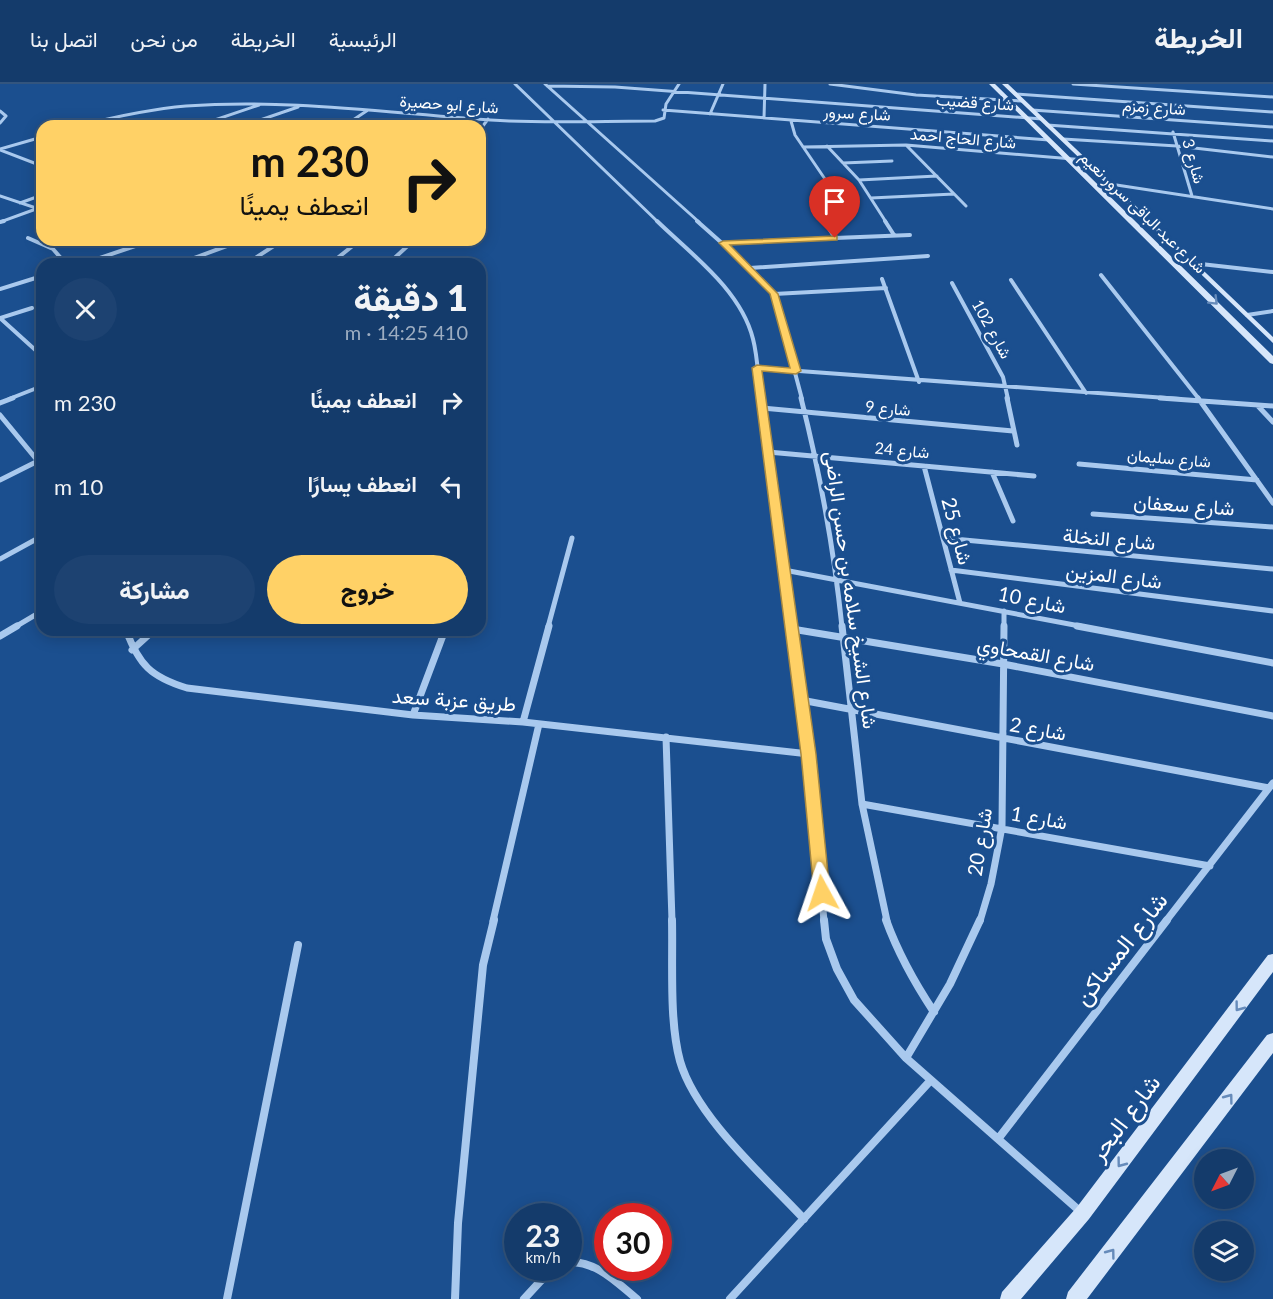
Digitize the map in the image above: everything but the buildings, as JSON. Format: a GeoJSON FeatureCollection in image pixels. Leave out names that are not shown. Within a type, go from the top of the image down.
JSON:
{"type":"FeatureCollection","features":[{"type":"Feature","properties":{"kind":"street"},"geometry":{"type":"LineString","coordinates":[[515,84],[717,279],[737,303],[749,324],[757,368],[809,754],[826,939],[837,969],[854,1000],[906,1058],[1083,1213]]}},
{"type":"Feature","properties":{"kind":"street"},"geometry":{"type":"LineString","coordinates":[[628,88],[632,84]]}},
{"type":"Feature","properties":{"kind":"street"},"geometry":{"type":"LineString","coordinates":[[663,110],[679,84]]}},
{"type":"Feature","properties":{"kind":"street"},"geometry":{"type":"LineString","coordinates":[[710,114],[723,84]]}},
{"type":"Feature","properties":{"kind":"street"},"geometry":{"type":"LineString","coordinates":[[764,118],[765,84]]}},
{"type":"Feature","properties":{"kind":"street"},"geometry":{"type":"LineString","coordinates":[[830,84],[916,94],[1022,101]]}},
{"type":"Feature","properties":{"kind":"street","name":"شارع عبد الباقى سرور نعيم"},"geometry":{"type":"LineString","coordinates":[[992,84],[1273,361]]}},
{"type":"Feature","properties":{"kind":"street","name":"شارع عبد الباقى سرور نعيم"},"geometry":{"type":"LineString","coordinates":[[1005,84],[1273,341]]}},
{"type":"Feature","properties":{"kind":"street"},"geometry":{"type":"LineString","coordinates":[[1072,84],[1273,97]]}},
{"type":"Feature","properties":{"kind":"street","name":"شارع قضيب"},"geometry":{"type":"LineString","coordinates":[[546,85],[628,88],[1029,119],[1273,141]]}},
{"type":"Feature","properties":{"kind":"street","name":"شارع الشيخ سلامه بن حسن الراضى"},"geometry":{"type":"LineString","coordinates":[[546,85],[723,243],[774,294],[796,371],[816,457],[837,581],[862,804],[885,917],[904,963],[934,1012]]}},
{"type":"Feature","properties":{"kind":"street"},"geometry":{"type":"LineString","coordinates":[[1015,94],[1273,112]]}},
{"type":"Feature","properties":{"kind":"street","name":"شارع ابو حصيرة"},"geometry":{"type":"LineString","coordinates":[[96,120],[193,104],[263,104],[488,119],[554,121],[658,121],[664,118],[663,110]]}},
{"type":"Feature","properties":{"kind":"street"},"geometry":{"type":"LineString","coordinates":[[215,120],[263,104]]}},
{"type":"Feature","properties":{"kind":"street"},"geometry":{"type":"LineString","coordinates":[[261,120],[302,106]]}},
{"type":"Feature","properties":{"kind":"street"},"geometry":{"type":"LineString","coordinates":[[353,120],[368,110]]}},
{"type":"Feature","properties":{"kind":"street","name":"شارع سرور"},"geometry":{"type":"LineString","coordinates":[[663,110],[791,121],[938,129],[1049,140]]}},
{"type":"Feature","properties":{"kind":"street","name":"شارع زمزم"},"geometry":{"type":"LineString","coordinates":[[1032,110],[1273,127]]}},
{"type":"Feature","properties":{"kind":"street"},"geometry":{"type":"LineString","coordinates":[[0,111],[6,116],[0,123]]}},
{"type":"Feature","properties":{"kind":"street"},"geometry":{"type":"LineString","coordinates":[[465,120],[468,117]]}},
{"type":"Feature","properties":{"kind":"street"},"geometry":{"type":"LineString","coordinates":[[791,121],[795,135],[824,176],[829,188],[839,218],[824,220],[835,238]]}},
{"type":"Feature","properties":{"kind":"street","name":"شارع 3"},"geometry":{"type":"LineString","coordinates":[[1173,132],[1192,196]]}},
{"type":"Feature","properties":{"kind":"street"},"geometry":{"type":"LineString","coordinates":[[0,150],[36,139]]}},
{"type":"Feature","properties":{"kind":"street"},"geometry":{"type":"LineString","coordinates":[[1063,140],[1177,146],[1273,157]]}},
{"type":"Feature","properties":{"kind":"street"},"geometry":{"type":"LineString","coordinates":[[906,144],[966,206]]}},
{"type":"Feature","properties":{"kind":"street","name":"شارع الحاج احمد"},"geometry":{"type":"LineString","coordinates":[[803,147],[906,144],[1085,160]]}},
{"type":"Feature","properties":{"kind":"street"},"geometry":{"type":"LineString","coordinates":[[827,146],[859,180],[894,235]]}},
{"type":"Feature","properties":{"kind":"street"},"geometry":{"type":"LineString","coordinates":[[0,150],[36,164]]}},
{"type":"Feature","properties":{"kind":"street"},"geometry":{"type":"LineString","coordinates":[[843,163],[892,161]]}},
{"type":"Feature","properties":{"kind":"street"},"geometry":{"type":"LineString","coordinates":[[859,180],[937,176]]}},
{"type":"Feature","properties":{"kind":"street"},"geometry":{"type":"LineString","coordinates":[[1110,184],[1273,209]]}},
{"type":"Feature","properties":{"kind":"street"},"geometry":{"type":"LineString","coordinates":[[871,198],[954,194]]}},
{"type":"Feature","properties":{"kind":"street"},"geometry":{"type":"LineString","coordinates":[[0,196],[36,208]]}},
{"type":"Feature","properties":{"kind":"street"},"geometry":{"type":"LineString","coordinates":[[20,203],[36,197]]}},
{"type":"Feature","properties":{"kind":"street"},"geometry":{"type":"LineString","coordinates":[[0,222],[36,208]]}},
{"type":"Feature","properties":{"kind":"street"},"geometry":{"type":"LineString","coordinates":[[723,243],[910,235]]}},
{"type":"Feature","properties":{"kind":"street"},"geometry":{"type":"LineString","coordinates":[[28,238],[36,242]]}},
{"type":"Feature","properties":{"kind":"street"},"geometry":{"type":"LineString","coordinates":[[46,246],[53,249],[61,258]]}},
{"type":"Feature","properties":{"kind":"street"},"geometry":{"type":"LineString","coordinates":[[100,258],[135,246]]}},
{"type":"Feature","properties":{"kind":"street"},"geometry":{"type":"LineString","coordinates":[[194,258],[227,246]]}},
{"type":"Feature","properties":{"kind":"street"},"geometry":{"type":"LineString","coordinates":[[255,258],[274,246]]}},
{"type":"Feature","properties":{"kind":"street"},"geometry":{"type":"LineString","coordinates":[[338,258],[352,246]]}},
{"type":"Feature","properties":{"kind":"street"},"geometry":{"type":"LineString","coordinates":[[394,258],[408,246]]}},
{"type":"Feature","properties":{"kind":"street"},"geometry":{"type":"LineString","coordinates":[[750,268],[928,256]]}},
{"type":"Feature","properties":{"kind":"street"},"geometry":{"type":"LineString","coordinates":[[1192,263],[1273,272]]}},
{"type":"Feature","properties":{"kind":"street"},"geometry":{"type":"LineString","coordinates":[[1101,275],[1201,402],[1273,503]]}},
{"type":"Feature","properties":{"kind":"street"},"geometry":{"type":"LineString","coordinates":[[0,290],[36,278]]}},
{"type":"Feature","properties":{"kind":"street"},"geometry":{"type":"LineString","coordinates":[[882,279],[919,382]]}},
{"type":"Feature","properties":{"kind":"street"},"geometry":{"type":"LineString","coordinates":[[1011,280],[1086,393]]}},
{"type":"Feature","properties":{"kind":"street","name":"شارع 102"},"geometry":{"type":"LineString","coordinates":[[952,283],[999,366],[1006,388],[1017,445]]}},
{"type":"Feature","properties":{"kind":"street"},"geometry":{"type":"LineString","coordinates":[[774,294],[886,288]]}},
{"type":"Feature","properties":{"kind":"street"},"geometry":{"type":"LineString","coordinates":[[0,318],[32,308]]}},
{"type":"Feature","properties":{"kind":"street"},"geometry":{"type":"LineString","coordinates":[[1247,315],[1273,311]]}},
{"type":"Feature","properties":{"kind":"street"},"geometry":{"type":"LineString","coordinates":[[0,318],[36,351]]}},
{"type":"Feature","properties":{"kind":"street"},"geometry":{"type":"LineString","coordinates":[[757,368],[919,382],[1273,406]]}},
{"type":"Feature","properties":{"kind":"street"},"geometry":{"type":"LineString","coordinates":[[0,403],[36,388]]}},
{"type":"Feature","properties":{"kind":"street"},"geometry":{"type":"LineString","coordinates":[[1258,406],[1273,422]]}},
{"type":"Feature","properties":{"kind":"street","name":"شارع 9"},"geometry":{"type":"LineString","coordinates":[[762,408],[1013,432]]}},
{"type":"Feature","properties":{"kind":"street"},"geometry":{"type":"LineString","coordinates":[[0,415],[36,458]]}},
{"type":"Feature","properties":{"kind":"street"},"geometry":{"type":"LineString","coordinates":[[0,424],[6,421]]}},
{"type":"Feature","properties":{"kind":"street","name":"شارع 24"},"geometry":{"type":"LineString","coordinates":[[768,452],[1034,476]]}},
{"type":"Feature","properties":{"kind":"street","name":"شارع سليمان"},"geometry":{"type":"LineString","coordinates":[[1079,464],[1257,480]]}},
{"type":"Feature","properties":{"kind":"street"},"geometry":{"type":"LineString","coordinates":[[0,480],[36,466]]}},
{"type":"Feature","properties":{"kind":"street","name":"شارع 25"},"geometry":{"type":"LineString","coordinates":[[924,466],[960,603]]}},
{"type":"Feature","properties":{"kind":"street"},"geometry":{"type":"LineString","coordinates":[[992,472],[1012,521]]}},
{"type":"Feature","properties":{"kind":"street","name":"شارع سعفان"},"geometry":{"type":"LineString","coordinates":[[1092,514],[1273,527]]}},
{"type":"Feature","properties":{"kind":"street"},"geometry":{"type":"LineString","coordinates":[[524,722],[572,538]]}},
{"type":"Feature","properties":{"kind":"street","name":"شارع النخلة"},"geometry":{"type":"LineString","coordinates":[[943,538],[1273,569]]}},
{"type":"Feature","properties":{"kind":"street"},"geometry":{"type":"LineString","coordinates":[[0,559],[36,539]]}},
{"type":"Feature","properties":{"kind":"street","name":"شارع 10"},"geometry":{"type":"LineString","coordinates":[[784,570],[1273,663]]}},
{"type":"Feature","properties":{"kind":"street","name":"شارع المزين"},"geometry":{"type":"LineString","coordinates":[[951,570],[1273,611]]}},
{"type":"Feature","properties":{"kind":"street","name":"شارع 20"},"geometry":{"type":"LineString","coordinates":[[906,1058],[934,1012],[974,936],[987,899],[1002,828],[1004,611]]}},
{"type":"Feature","properties":{"kind":"street"},"geometry":{"type":"LineString","coordinates":[[0,636],[36,615]]}},
{"type":"Feature","properties":{"kind":"street","name":"شارع القمحاوي"},"geometry":{"type":"LineString","coordinates":[[792,629],[1004,664],[1273,716]]}},
{"type":"Feature","properties":{"kind":"street","name":"طريق عزبة سعد"},"geometry":{"type":"LineString","coordinates":[[128,636],[138,660],[151,673],[171,684],[187,688],[413,715],[524,722],[809,754]]}},
{"type":"Feature","properties":{"kind":"street"},"geometry":{"type":"LineString","coordinates":[[132,650],[147,636]]}},
{"type":"Feature","properties":{"kind":"street"},"geometry":{"type":"LineString","coordinates":[[413,715],[443,636]]}},
{"type":"Feature","properties":{"kind":"street","name":"شارع 2"},"geometry":{"type":"LineString","coordinates":[[801,700],[1004,739],[1271,785]]}},
{"type":"Feature","properties":{"kind":"street"},"geometry":{"type":"LineString","coordinates":[[455,1299],[458,1223],[483,965],[539,724]]}},
{"type":"Feature","properties":{"kind":"street"},"geometry":{"type":"LineString","coordinates":[[666,737],[675,1023],[681,1064],[692,1091],[718,1124],[804,1219]]}},
{"type":"Feature","properties":{"kind":"street","name":"شارع المساكن"},"geometry":{"type":"LineString","coordinates":[[998,1139],[1271,785]]}},
{"type":"Feature","properties":{"kind":"street","name":"شارع 1"},"geometry":{"type":"LineString","coordinates":[[862,804],[1210,866]]}},
{"type":"Feature","properties":{"kind":"street"},"geometry":{"type":"LineString","coordinates":[[227,1299],[298,945]]}},
{"type":"Feature","properties":{"kind":"street","name":"شارع البحر"},"geometry":{"type":"LineString","coordinates":[[1009,1299],[1083,1213],[1273,960]]}},
{"type":"Feature","properties":{"kind":"street"},"geometry":{"type":"LineString","coordinates":[[1075,1299],[1273,1040]]}},
{"type":"Feature","properties":{"kind":"street"},"geometry":{"type":"LineString","coordinates":[[730,1299],[931,1080]]}},
{"type":"Feature","properties":{"kind":"street"},"geometry":{"type":"LineString","coordinates":[[582,1261],[596,1268],[637,1299]]}},
{"type":"Feature","properties":{"kind":"street"},"geometry":{"type":"LineString","coordinates":[[524,1299],[541,1281]]}},
{"type":"Feature","properties":{"kind":"route"},"geometry":{"type":"LineString","coordinates":[[822,893],[809,754],[757,368],[796,371],[774,294],[723,243],[835,238]]}}]}
